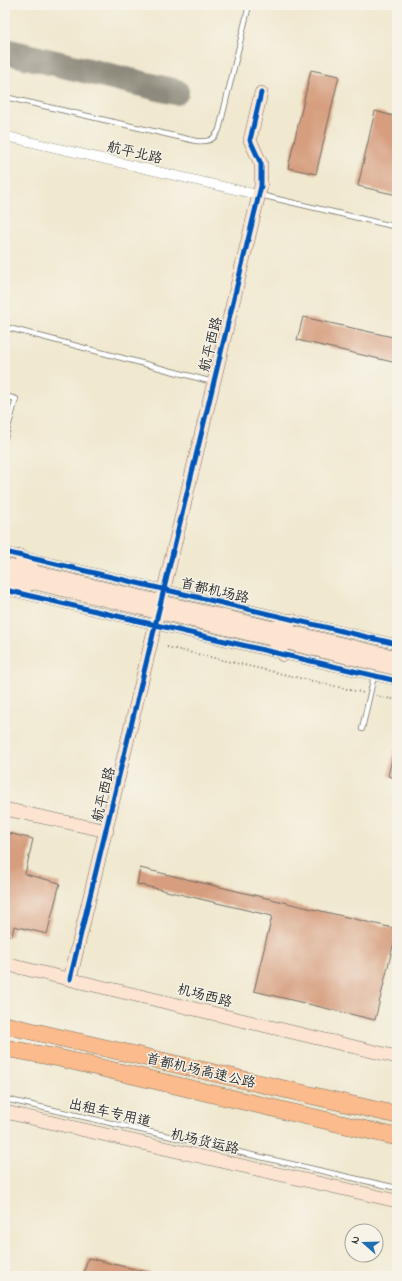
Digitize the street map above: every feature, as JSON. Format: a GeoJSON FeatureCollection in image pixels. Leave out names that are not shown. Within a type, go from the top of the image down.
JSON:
{"type":"FeatureCollection","features":[{"type":"Feature","properties":{"kind":"highway","name":"首都机场高速公路"},"geometry":{"type":"LineString","coordinates":[[5,1025],[397,1115]]}},
{"type":"Feature","properties":{"kind":"highway","name":"首都机场高速公路"},"geometry":{"type":"LineString","coordinates":[[5,1048],[59,1058],[397,1137]]}},
{"type":"Feature","properties":{"kind":"street","name":"航平西路"},"geometry":{"type":"LineString","coordinates":[[70,979],[261,186],[261,164],[250,140],[262,93]]}},
{"type":"Feature","properties":{"kind":"street","name":"航平北路"},"geometry":{"type":"LineString","coordinates":[[5,136],[259,195]]}},
{"type":"Feature","properties":{"kind":"street","name":"首都机场路"},"geometry":{"type":"LineString","coordinates":[[5,552],[20,556],[283,655],[377,664],[397,657]]}},
{"type":"Feature","properties":{"kind":"street"},"geometry":{"type":"LineString","coordinates":[[6,592],[35,578],[20,556]]}},
{"type":"Feature","properties":{"kind":"street","name":"首都机场路"},"geometry":{"type":"LineString","coordinates":[[5,565],[35,578]]}},
{"type":"Feature","properties":{"kind":"street","name":"首都机场路"},"geometry":{"type":"LineString","coordinates":[[5,576],[35,578],[273,634],[397,669]]}},
{"type":"Feature","properties":{"kind":"street","name":"首都机场路"},"geometry":{"type":"LineString","coordinates":[[6,592],[292,620],[397,644]]}},
{"type":"Feature","properties":{"kind":"street"},"geometry":{"type":"LineString","coordinates":[[283,655],[273,634],[292,620]]}},
{"type":"Feature","properties":{"kind":"street","name":"首都机场路"},"geometry":{"type":"LineString","coordinates":[[377,664],[397,681]]}},
{"type":"Feature","properties":{"kind":"street"},"geometry":{"type":"LineString","coordinates":[[5,809],[106,831]]}},
{"type":"Feature","properties":{"kind":"street","name":"机场西路"},"geometry":{"type":"LineString","coordinates":[[5,964],[397,1056]]}},
{"type":"Feature","properties":{"kind":"street","name":"机场货运路"},"geometry":{"type":"LineString","coordinates":[[5,1112],[397,1201]]}},
{"type":"Feature","properties":{"kind":"lane"},"geometry":{"type":"LineString","coordinates":[[5,97],[196,141],[208,142],[214,138],[219,130],[249,5]]}},
{"type":"Feature","properties":{"kind":"lane"},"geometry":{"type":"LineString","coordinates":[[259,195],[397,227]]}},
{"type":"Feature","properties":{"kind":"lane"},"geometry":{"type":"LineString","coordinates":[[5,327],[213,382]]}},
{"type":"Feature","properties":{"kind":"lane"},"geometry":{"type":"LineString","coordinates":[[5,396],[16,399],[5,438]]}},
{"type":"Feature","properties":{"kind":"lane"},"geometry":{"type":"LineString","coordinates":[[362,729],[377,664]]}},
{"type":"Feature","properties":{"kind":"lane","name":"出租车专用道"},"geometry":{"type":"LineString","coordinates":[[5,1099],[397,1188]]}},
{"type":"Feature","properties":{"kind":"path"},"geometry":{"type":"LineString","coordinates":[[167,647],[397,700]]}},
{"type":"Feature","properties":{"kind":"building"},"geometry":{"type":"Polygon","coordinates":[[[311,70],[339,76],[316,174],[288,168],[311,70]]]}},
{"type":"Feature","properties":{"kind":"building"},"geometry":{"type":"Polygon","coordinates":[[[375,111],[397,117],[397,195],[358,186],[375,111]]]}},
{"type":"Feature","properties":{"kind":"building"},"geometry":{"type":"Polygon","coordinates":[[[303,317],[397,338],[397,363],[297,340],[303,317]]]}},
{"type":"Feature","properties":{"kind":"building"},"geometry":{"type":"Polygon","coordinates":[[[394,750],[397,750],[397,778],[388,776],[394,750]]]}},
{"type":"Feature","properties":{"kind":"building"},"geometry":{"type":"Polygon","coordinates":[[[8,833],[33,839],[25,874],[60,883],[47,934],[14,926],[12,936],[5,934],[5,846],[8,833]]]}},
{"type":"Feature","properties":{"kind":"building"},"geometry":{"type":"Polygon","coordinates":[[[140,868],[397,929],[375,1020],[254,991],[272,916],[137,884],[140,868]]]}},
{"type":"Feature","properties":{"kind":"building"},"geometry":{"type":"Polygon","coordinates":[[[88,1258],[151,1273],[151,1276],[83,1276],[88,1258]]]}},
{"type":"Feature","properties":{"kind":"taxiway"},"geometry":{"type":"LineString","coordinates":[[5,51],[176,92]]}},
{"type":"Feature","properties":{"kind":"cycle path"},"geometry":{"type":"LineString","coordinates":[[70,979],[261,186],[261,164],[250,140],[261,93]]}},
{"type":"Feature","properties":{"kind":"cycle path"},"geometry":{"type":"LineString","coordinates":[[5,552],[397,644]]}},
{"type":"Feature","properties":{"kind":"cycle path"},"geometry":{"type":"LineString","coordinates":[[5,590],[397,681]]}}]}
